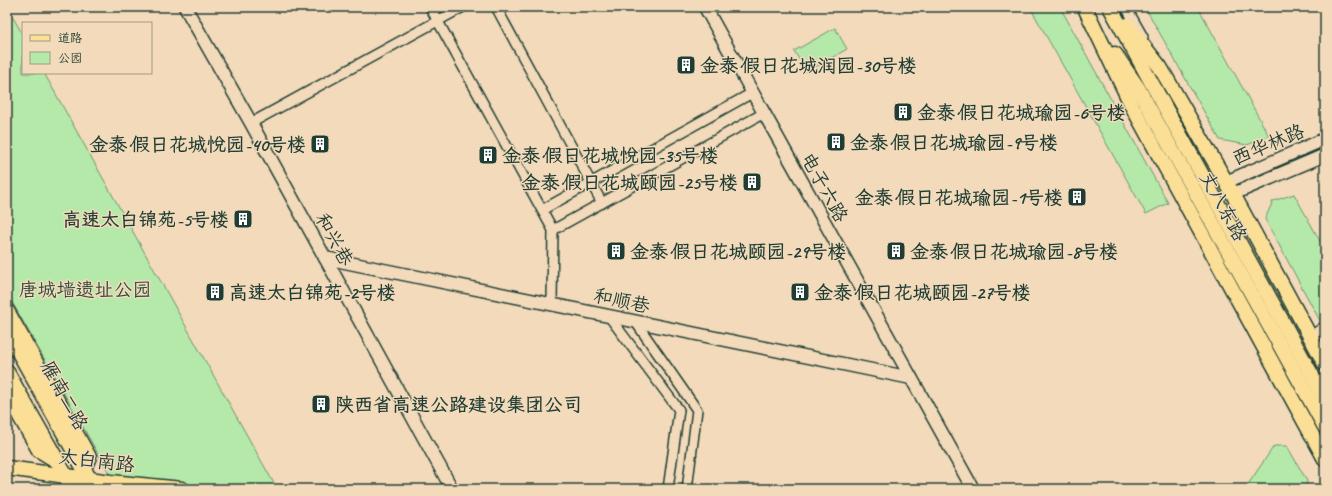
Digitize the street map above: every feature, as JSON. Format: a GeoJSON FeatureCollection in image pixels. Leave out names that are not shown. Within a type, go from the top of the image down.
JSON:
{"type":"FeatureCollection","features":[{"type":"Feature","properties":{"kind":"main road","name":"丈八东路"},"geometry":{"type":"LineString","coordinates":[[1110,7],[1325,399]]}},
{"type":"Feature","properties":{"kind":"main road","name":"丈八东路"},"geometry":{"type":"LineString","coordinates":[[1113,7],[1160,66],[1229,188],[1325,364]]}},
{"type":"Feature","properties":{"kind":"main road","name":"丈八东路"},"geometry":{"type":"LineString","coordinates":[[1085,9],[1138,88],[1325,427]]}},
{"type":"Feature","properties":{"kind":"main road"},"geometry":{"type":"LineString","coordinates":[[1085,9],[1132,106],[1325,459]]}},
{"type":"Feature","properties":{"kind":"main road"},"geometry":{"type":"LineString","coordinates":[[7,311],[89,457],[89,479]]}},
{"type":"Feature","properties":{"kind":"main road","name":"雁南二路"},"geometry":{"type":"LineString","coordinates":[[7,331],[89,479]]}},
{"type":"Feature","properties":{"kind":"main road","name":"雁南二路"},"geometry":{"type":"LineString","coordinates":[[7,372],[58,462],[68,483]]}},
{"type":"Feature","properties":{"kind":"main road"},"geometry":{"type":"LineString","coordinates":[[7,394],[39,450],[58,462]]}},
{"type":"Feature","properties":{"kind":"main road","name":"太白南路"},"geometry":{"type":"LineString","coordinates":[[7,468],[68,483],[89,479],[182,489]]}},
{"type":"Feature","properties":{"kind":"street","name":"和兴巷"},"geometry":{"type":"LineString","coordinates":[[185,7],[251,123],[452,489]]}},
{"type":"Feature","properties":{"kind":"street"},"geometry":{"type":"LineString","coordinates":[[430,7],[553,230],[552,304]]}},
{"type":"Feature","properties":{"kind":"street"},"geometry":{"type":"LineString","coordinates":[[251,123],[463,7]]}},
{"type":"Feature","properties":{"kind":"street"},"geometry":{"type":"LineString","coordinates":[[496,7],[602,203]]}},
{"type":"Feature","properties":{"kind":"street","name":"电子六路"},"geometry":{"type":"LineString","coordinates":[[705,7],[973,489]]}},
{"type":"Feature","properties":{"kind":"street"},"geometry":{"type":"LineString","coordinates":[[1126,7],[1160,66]]}},
{"type":"Feature","properties":{"kind":"street"},"geometry":{"type":"LineString","coordinates":[[542,210],[752,92]]}},
{"type":"Feature","properties":{"kind":"street"},"geometry":{"type":"LineString","coordinates":[[553,230],[764,113]]}},
{"type":"Feature","properties":{"kind":"street","name":"西华林路"},"geometry":{"type":"LineString","coordinates":[[1229,188],[1325,139]]}},
{"type":"Feature","properties":{"kind":"street","name":"西华林路"},"geometry":{"type":"LineString","coordinates":[[1229,188],[1325,155]]}},
{"type":"Feature","properties":{"kind":"street","name":"和顺巷"},"geometry":{"type":"LineString","coordinates":[[325,258],[911,378]]}},
{"type":"Feature","properties":{"kind":"street"},"geometry":{"type":"LineString","coordinates":[[608,316],[679,410],[668,489]]}},
{"type":"Feature","properties":{"kind":"street"},"geometry":{"type":"LineString","coordinates":[[635,321],[697,410],[687,489]]}},
{"type":"Feature","properties":{"kind":"street"},"geometry":{"type":"LineString","coordinates":[[1310,337],[1325,326]]}},
{"type":"Feature","properties":{"kind":"street"},"geometry":{"type":"LineString","coordinates":[[1310,337],[1325,333]]}},
{"type":"Feature","properties":{"kind":"green space","name":"唐城墙遗址公园"},"geometry":{"type":"Polygon","coordinates":[[[7,7],[22,33],[22,74],[45,74],[277,489],[118,489],[7,293],[7,7]]]}},
{"type":"Feature","properties":{"kind":"green space"},"geometry":{"type":"Polygon","coordinates":[[[1030,7],[1060,7],[1168,203],[1146,214],[1030,7]]]}},
{"type":"Feature","properties":{"kind":"green space"},"geometry":{"type":"Polygon","coordinates":[[[1145,7],[1198,7],[1269,136],[1247,145],[1220,140],[1145,7]]]}},
{"type":"Feature","properties":{"kind":"green space"},"geometry":{"type":"Polygon","coordinates":[[[835,28],[847,49],[807,72],[794,51],[835,28]]]}},
{"type":"Feature","properties":{"kind":"green space"},"geometry":{"type":"Polygon","coordinates":[[[1294,194],[1325,250],[1325,330],[1265,219],[1273,201],[1294,194]]]}},
{"type":"Feature","properties":{"kind":"green space"},"geometry":{"type":"Polygon","coordinates":[[[1274,446],[1287,446],[1307,481],[1306,489],[1245,489],[1274,446]]]}},
{"type":"Feature","properties":{"kind":"place","name":"金泰·假日花城润园-30号楼"},"geometry":{"type":"Point","coordinates":[686,65]}},
{"type":"Feature","properties":{"kind":"place","name":"金泰·假日花城瑜园-6号楼"},"geometry":{"type":"Point","coordinates":[903,112]}},
{"type":"Feature","properties":{"kind":"place","name":"金泰·假日花城瑜园-9号楼"},"geometry":{"type":"Point","coordinates":[836,142]}},
{"type":"Feature","properties":{"kind":"place","name":"金泰·假日花城悦园-40号楼"},"geometry":{"type":"Point","coordinates":[320,144]}},
{"type":"Feature","properties":{"kind":"place","name":"金泰·假日花城悦园-35号楼"},"geometry":{"type":"Point","coordinates":[488,155]}},
{"type":"Feature","properties":{"kind":"place","name":"金泰·假日花城颐园-25号楼"},"geometry":{"type":"Point","coordinates":[752,182]}},
{"type":"Feature","properties":{"kind":"place","name":"金泰·假日花城瑜园-1号楼"},"geometry":{"type":"Point","coordinates":[1077,197]}},
{"type":"Feature","properties":{"kind":"place","name":"高速太白锦苑-5号楼"},"geometry":{"type":"Point","coordinates":[243,219]}},
{"type":"Feature","properties":{"kind":"place","name":"金泰·假日花城颐园-29号楼"},"geometry":{"type":"Point","coordinates":[616,251]}},
{"type":"Feature","properties":{"kind":"place","name":"金泰·假日花城瑜园-8号楼"},"geometry":{"type":"Point","coordinates":[896,251]}},
{"type":"Feature","properties":{"kind":"place","name":"高速太白锦苑-2号楼"},"geometry":{"type":"Point","coordinates":[215,292]}},
{"type":"Feature","properties":{"kind":"place","name":"金泰·假日花城颐园-27号楼"},"geometry":{"type":"Point","coordinates":[800,292]}},
{"type":"Feature","properties":{"kind":"place","name":"陕西省高速公路建设集团公司"},"geometry":{"type":"Point","coordinates":[321,404]}}]}
